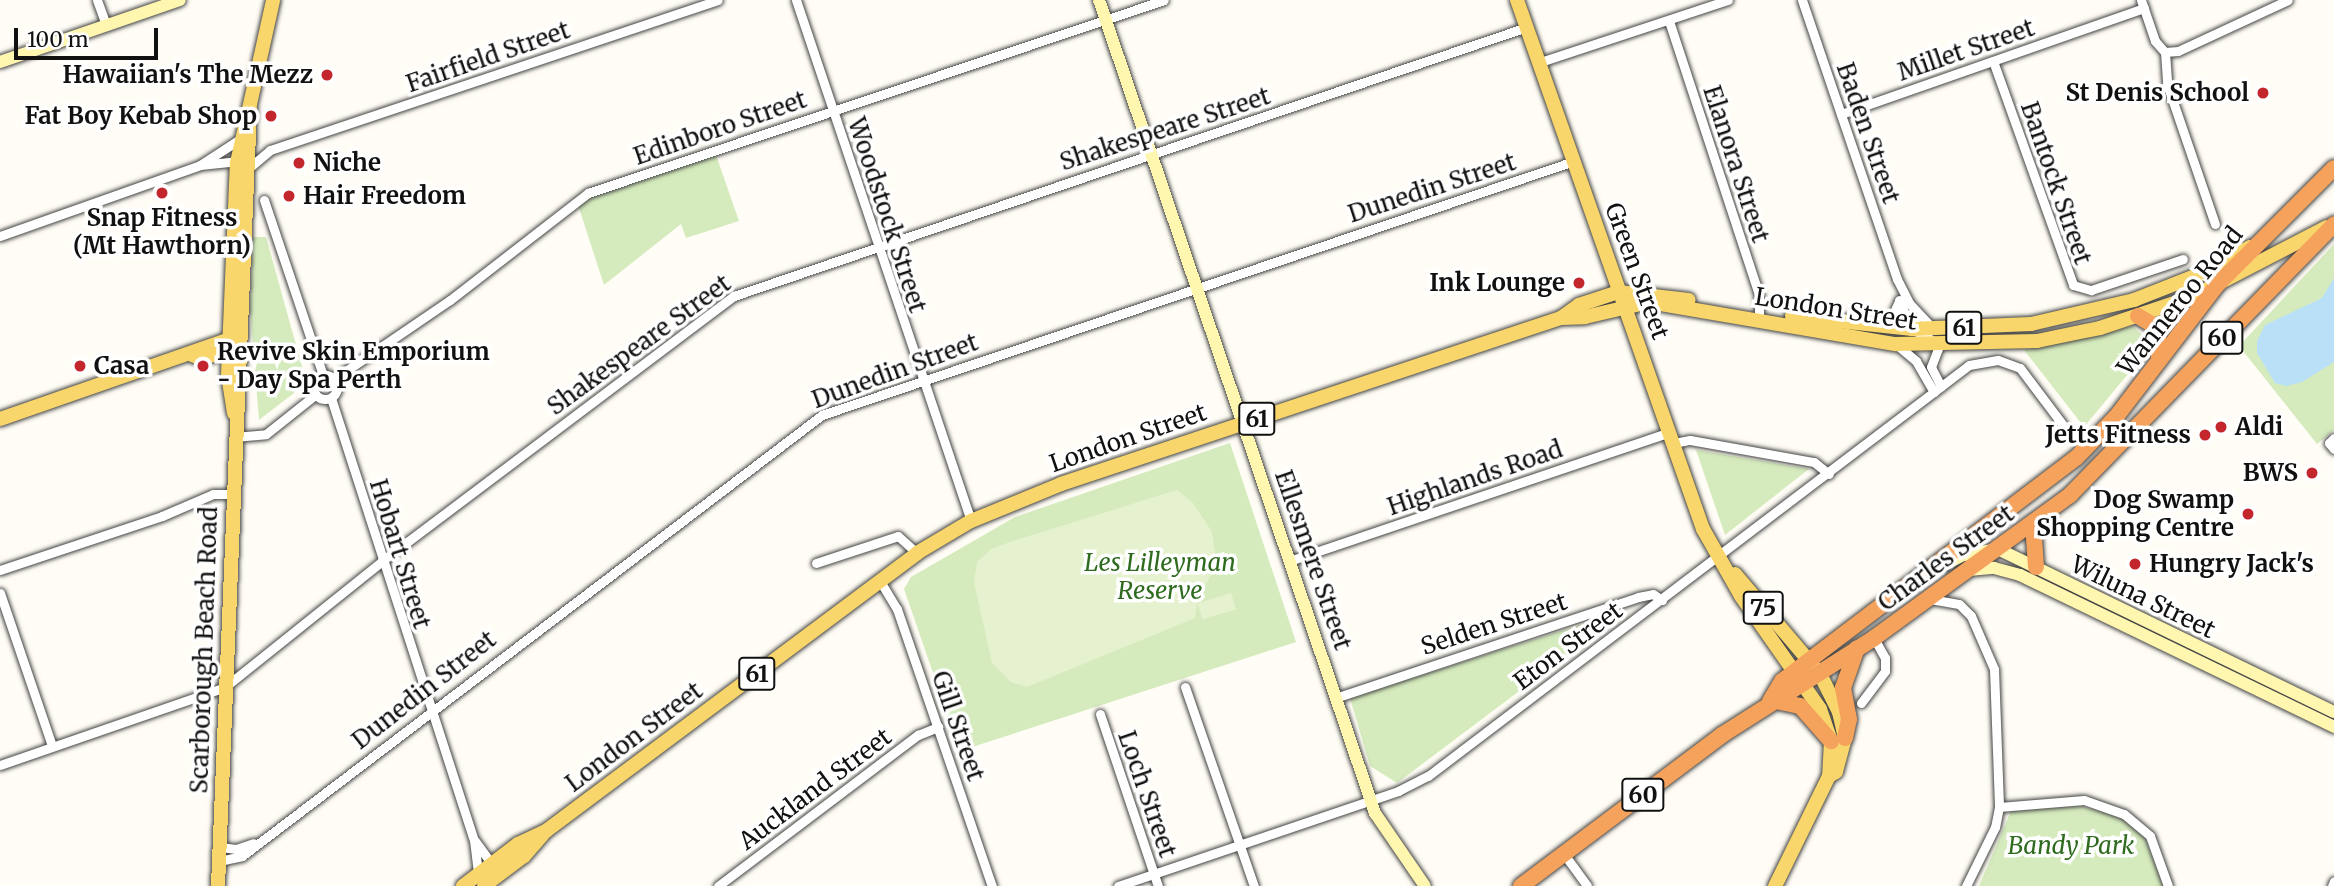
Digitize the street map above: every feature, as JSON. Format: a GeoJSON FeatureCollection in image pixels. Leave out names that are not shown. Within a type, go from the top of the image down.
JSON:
{"type":"FeatureCollection","features":[{"type":"Feature","properties":{"kind":"highway","name":"Wanneroo Road"},"geometry":{"type":"LineString","coordinates":[[2066,467],[2116,417],[2217,285],[2255,244],[2334,168]]}},
{"type":"Feature","properties":{"kind":"highway","name":"Wanneroo Road"},"geometry":{"type":"LineString","coordinates":[[2133,433],[2334,223]]}},
{"type":"Feature","properties":{"kind":"highway"},"geometry":{"type":"LineString","coordinates":[[2138,316],[2158,328],[2158,362]]}},
{"type":"Feature","properties":{"kind":"highway","name":"Charles Street"},"geometry":{"type":"LineString","coordinates":[[1803,672],[1820,674],[1930,599],[2077,488],[2133,433]]}},
{"type":"Feature","properties":{"kind":"highway","name":"Charles Street"},"geometry":{"type":"LineString","coordinates":[[1521,886],[1770,701],[1803,672],[2066,467]]}},
{"type":"Feature","properties":{"kind":"highway"},"geometry":{"type":"LineString","coordinates":[[2034,523],[2036,567]]}},
{"type":"Feature","properties":{"kind":"highway"},"geometry":{"type":"LineString","coordinates":[[1770,701],[1800,706],[1838,740],[1849,719],[1843,688],[1857,648]]}},
{"type":"Feature","properties":{"kind":"main road"},"geometry":{"type":"LineString","coordinates":[[0,62],[180,0]]}},
{"type":"Feature","properties":{"kind":"main road","name":"Scarborough Beach Road"},"geometry":{"type":"LineString","coordinates":[[218,886],[234,416],[240,394],[235,343],[243,165],[250,109],[272,0]]}},
{"type":"Feature","properties":{"kind":"main road","name":"Ellesmere Street"},"geometry":{"type":"LineString","coordinates":[[1099,0],[1292,560],[1371,800],[1380,822],[1425,886]]}},
{"type":"Feature","properties":{"kind":"main road","name":"Green Street"},"geometry":{"type":"LineString","coordinates":[[1517,0],[1703,529],[1717,555],[1803,672]]}},
{"type":"Feature","properties":{"kind":"main road","name":"London Street"},"geometry":{"type":"LineString","coordinates":[[463,886],[489,878],[545,831],[917,553],[971,521],[1061,484],[1561,318],[1579,304],[1655,292],[1896,344],[1943,346],[2037,341],[2138,316],[2217,285],[2334,223]]}},
{"type":"Feature","properties":{"kind":"main road","name":"London Street"},"geometry":{"type":"LineString","coordinates":[[1760,315],[1912,329],[2031,324],[2134,300],[2210,270],[2255,244]]}},
{"type":"Feature","properties":{"kind":"main road"},"geometry":{"type":"LineString","coordinates":[[0,419],[192,355],[197,348],[235,343]]}},
{"type":"Feature","properties":{"kind":"main road"},"geometry":{"type":"LineString","coordinates":[[1931,571],[1964,555],[1998,549]]}},
{"type":"Feature","properties":{"kind":"main road","name":"Wiluna Street"},"geometry":{"type":"LineString","coordinates":[[1998,549],[2334,712]]}},
{"type":"Feature","properties":{"kind":"main road","name":"Wiluna Street"},"geometry":{"type":"LineString","coordinates":[[1969,570],[2011,572],[2334,727]]}},
{"type":"Feature","properties":{"kind":"main road"},"geometry":{"type":"LineString","coordinates":[[2142,637],[2148,624]]}},
{"type":"Feature","properties":{"kind":"main road","name":"75"},"geometry":{"type":"LineString","coordinates":[[1803,672],[1838,740]]}},
{"type":"Feature","properties":{"kind":"main road"},"geometry":{"type":"LineString","coordinates":[[1775,886],[1829,776],[1841,760],[1838,740],[1839,712],[1820,674]]}},
{"type":"Feature","properties":{"kind":"street"},"geometry":{"type":"LineString","coordinates":[[97,0],[106,25]]}},
{"type":"Feature","properties":{"kind":"street","name":"Fairfield Street"},"geometry":{"type":"LineString","coordinates":[[243,165],[270,150],[718,0]]}},
{"type":"Feature","properties":{"kind":"street","name":"Woodstock Street"},"geometry":{"type":"LineString","coordinates":[[796,0],[971,521]]}},
{"type":"Feature","properties":{"kind":"street","name":"Edinboro Street"},"geometry":{"type":"LineString","coordinates":[[334,379],[450,300],[588,194],[1164,0]]}},
{"type":"Feature","properties":{"kind":"street"},"geometry":{"type":"LineString","coordinates":[[1540,62],[1728,0]]}},
{"type":"Feature","properties":{"kind":"street","name":"Baden Street"},"geometry":{"type":"LineString","coordinates":[[1802,0],[1897,279],[1910,304],[1933,329]]}},
{"type":"Feature","properties":{"kind":"street"},"geometry":{"type":"LineString","coordinates":[[2165,52],[2178,51],[2288,0]]}},
{"type":"Feature","properties":{"kind":"street"},"geometry":{"type":"LineString","coordinates":[[2142,4],[2155,41],[2165,52],[2167,84],[2215,224]]}},
{"type":"Feature","properties":{"kind":"street","name":"Millet Street"},"geometry":{"type":"LineString","coordinates":[[1841,114],[1993,61],[2142,4]]}},
{"type":"Feature","properties":{"kind":"street","name":"Elanora Street"},"geometry":{"type":"LineString","coordinates":[[1669,21],[1760,315]]}},
{"type":"Feature","properties":{"kind":"street","name":"Shakespeare Street"},"geometry":{"type":"LineString","coordinates":[[0,765],[225,687],[382,561],[734,296],[1527,27]]}},
{"type":"Feature","properties":{"kind":"street","name":"Bantock Street"},"geometry":{"type":"LineString","coordinates":[[1993,61],[2073,285],[2091,290],[2183,260]]}},
{"type":"Feature","properties":{"kind":"street"},"geometry":{"type":"LineString","coordinates":[[0,236],[200,165],[245,143]]}},
{"type":"Feature","properties":{"kind":"street","name":"Fairfield Street"},"geometry":{"type":"LineString","coordinates":[[245,143],[270,150]]}},
{"type":"Feature","properties":{"kind":"street","name":"Dunedin Street"},"geometry":{"type":"LineString","coordinates":[[220,854],[242,856],[255,842],[812,420],[922,380],[1574,161]]}},
{"type":"Feature","properties":{"kind":"street"},"geometry":{"type":"LineString","coordinates":[[200,165],[243,165]]}},
{"type":"Feature","properties":{"kind":"street"},"geometry":{"type":"LineString","coordinates":[[264,200],[323,375]]}},
{"type":"Feature","properties":{"kind":"street","name":"Baden Street"},"geometry":{"type":"LineString","coordinates":[[1897,279],[1899,300],[1912,329]]}},
{"type":"Feature","properties":{"kind":"street","name":"Baden Street"},"geometry":{"type":"LineString","coordinates":[[1887,327],[1899,300]]}},
{"type":"Feature","properties":{"kind":"street"},"geometry":{"type":"LineString","coordinates":[[1912,329],[1943,346],[1931,367],[1937,390]]}},
{"type":"Feature","properties":{"kind":"street"},"geometry":{"type":"LineString","coordinates":[[1896,344],[1916,361],[1937,390]]}},
{"type":"Feature","properties":{"kind":"street","name":"Eton Street"},"geometry":{"type":"LineString","coordinates":[[1118,886],[1371,800],[1428,776],[1662,600],[1717,555],[1829,474],[1969,365],[1998,360],[2020,368],[2063,425]]}},
{"type":"Feature","properties":{"kind":"street"},"geometry":{"type":"LineString","coordinates":[[234,437],[266,434],[315,395],[331,398],[337,387],[334,379],[323,375]]}},
{"type":"Feature","properties":{"kind":"street"},"geometry":{"type":"LineString","coordinates":[[315,395],[314,381],[323,375]]}},
{"type":"Feature","properties":{"kind":"street","name":"Hobart Street"},"geometry":{"type":"LineString","coordinates":[[331,398],[428,710],[489,878]]}},
{"type":"Feature","properties":{"kind":"street","name":"Highlands Road"},"geometry":{"type":"LineString","coordinates":[[1292,560],[1672,438],[1814,462],[1829,474]]}},
{"type":"Feature","properties":{"kind":"street"},"geometry":{"type":"LineString","coordinates":[[2334,438],[2329,443],[2334,449]]}},
{"type":"Feature","properties":{"kind":"street"},"geometry":{"type":"LineString","coordinates":[[0,570],[162,516],[213,494],[232,494]]}},
{"type":"Feature","properties":{"kind":"street"},"geometry":{"type":"LineString","coordinates":[[816,563],[898,536],[917,553]]}},
{"type":"Feature","properties":{"kind":"street","name":"Gill Street"},"geometry":{"type":"LineString","coordinates":[[880,581],[897,609],[992,886]]}},
{"type":"Feature","properties":{"kind":"street"},"geometry":{"type":"LineString","coordinates":[[0,593],[52,746]]}},
{"type":"Feature","properties":{"kind":"street","name":"Selden Street"},"geometry":{"type":"LineString","coordinates":[[1338,697],[1638,597],[1653,594],[1662,600]]}},
{"type":"Feature","properties":{"kind":"street"},"geometry":{"type":"LineString","coordinates":[[1930,599],[1959,604],[1971,617],[1994,669],[1999,807],[1995,827],[1966,886]]}},
{"type":"Feature","properties":{"kind":"street"},"geometry":{"type":"LineString","coordinates":[[1861,702],[1885,671],[1885,659],[1874,638]]}},
{"type":"Feature","properties":{"kind":"street"},"geometry":{"type":"LineString","coordinates":[[1185,687],[1254,886]]}},
{"type":"Feature","properties":{"kind":"street","name":"Loch Street"},"geometry":{"type":"LineString","coordinates":[[1100,714],[1158,886]]}},
{"type":"Feature","properties":{"kind":"street","name":"Auckland Street"},"geometry":{"type":"LineString","coordinates":[[718,886],[918,735],[938,727]]}},
{"type":"Feature","properties":{"kind":"street"},"geometry":{"type":"LineString","coordinates":[[1999,807],[2084,800],[2124,814],[2150,836],[2168,886]]}},
{"type":"Feature","properties":{"kind":"street","name":"Hobart Street"},"geometry":{"type":"LineString","coordinates":[[474,840],[489,878]]}},
{"type":"Feature","properties":{"kind":"street","name":"Dunedin Street"},"geometry":{"type":"LineString","coordinates":[[220,854],[255,842]]}},
{"type":"Feature","properties":{"kind":"street"},"geometry":{"type":"LineString","coordinates":[[1564,854],[1587,886]]}},
{"type":"Feature","properties":{"kind":"street"},"geometry":{"type":"LineString","coordinates":[[2332,886],[2334,881]]}},
{"type":"Feature","properties":{"kind":"green space"},"geometry":{"type":"Polygon","coordinates":[[[716,155],[739,221],[686,238],[681,224],[604,285],[578,205],[594,195],[716,155]]]}},
{"type":"Feature","properties":{"kind":"green space"},"geometry":{"type":"Polygon","coordinates":[[[253,237],[266,237],[303,370],[294,393],[259,420],[250,309],[253,237]]]}},
{"type":"Feature","properties":{"kind":"green space"},"geometry":{"type":"Polygon","coordinates":[[[2334,244],[2334,430],[2317,444],[2239,346],[2334,244]]]}},
{"type":"Feature","properties":{"kind":"green space"},"geometry":{"type":"Polygon","coordinates":[[[2133,326],[2152,345],[2084,427],[2024,350],[2133,326]]]}},
{"type":"Feature","properties":{"kind":"green space","name":"Les Lilleyman Reserve"},"geometry":{"type":"Polygon","coordinates":[[[1230,443],[1296,642],[960,751],[904,589],[911,577],[1015,517],[1230,443]]]}},
{"type":"Feature","properties":{"kind":"green space"},"geometry":{"type":"Polygon","coordinates":[[[1696,450],[1809,469],[1725,535],[1696,450]]]}},
{"type":"Feature","properties":{"kind":"green space"},"geometry":{"type":"Polygon","coordinates":[[[1177,490],[1193,503],[1212,532],[1215,551],[1215,566],[1197,602],[1195,618],[1027,687],[1011,682],[992,663],[974,582],[977,562],[991,549],[1013,541],[1177,490]]]}},
{"type":"Feature","properties":{"kind":"green space"},"geometry":{"type":"Polygon","coordinates":[[[1231,593],[1236,609],[1202,619],[1198,603],[1231,593]]]}},
{"type":"Feature","properties":{"kind":"green space"},"geometry":{"type":"Polygon","coordinates":[[[1627,610],[1397,783],[1370,766],[1350,698],[1627,610]]]}},
{"type":"Feature","properties":{"kind":"green space","name":"Bandy Park"},"geometry":{"type":"Polygon","coordinates":[[[2080,806],[2120,817],[2145,837],[2163,886],[1979,886],[2011,811],[2080,806]]]}},
{"type":"Feature","properties":{"kind":"water"},"geometry":{"type":"Polygon","coordinates":[[[2334,278],[2334,362],[2302,382],[2286,386],[2275,383],[2257,353],[2257,341],[2265,325],[2322,298],[2334,278]]]}},
{"type":"Feature","properties":{"kind":"place","name":"Hawaiian's The Mezz"},"geometry":{"type":"Point","coordinates":[327,75]}},
{"type":"Feature","properties":{"kind":"place","name":"St Denis School"},"geometry":{"type":"Point","coordinates":[2263,93]}},
{"type":"Feature","properties":{"kind":"place","name":"Fat Boy Kebab Shop"},"geometry":{"type":"Point","coordinates":[271,116]}},
{"type":"Feature","properties":{"kind":"place","name":"Niche"},"geometry":{"type":"Point","coordinates":[299,163]}},
{"type":"Feature","properties":{"kind":"place","name":"Snap Fitness (Mt Hawthorn)"},"geometry":{"type":"Point","coordinates":[162,193]}},
{"type":"Feature","properties":{"kind":"place","name":"Hair Freedom"},"geometry":{"type":"Point","coordinates":[289,196]}},
{"type":"Feature","properties":{"kind":"place","name":"Ink Lounge"},"geometry":{"type":"Point","coordinates":[1579,283]}},
{"type":"Feature","properties":{"kind":"place","name":"Casa"},"geometry":{"type":"Point","coordinates":[80,366]}},
{"type":"Feature","properties":{"kind":"place","name":"Revive Skin Emporium - Day Spa Perth"},"geometry":{"type":"Point","coordinates":[203,366]}},
{"type":"Feature","properties":{"kind":"place","name":"Aldi"},"geometry":{"type":"Point","coordinates":[2221,427]}},
{"type":"Feature","properties":{"kind":"place","name":"Jetts Fitness"},"geometry":{"type":"Point","coordinates":[2205,435]}},
{"type":"Feature","properties":{"kind":"place","name":"BWS"},"geometry":{"type":"Point","coordinates":[2312,473]}},
{"type":"Feature","properties":{"kind":"place","name":"Dog Swamp Shopping Centre"},"geometry":{"type":"Point","coordinates":[2248,514]}},
{"type":"Feature","properties":{"kind":"place","name":"Hungry Jack's"},"geometry":{"type":"Point","coordinates":[2135,564]}}]}
